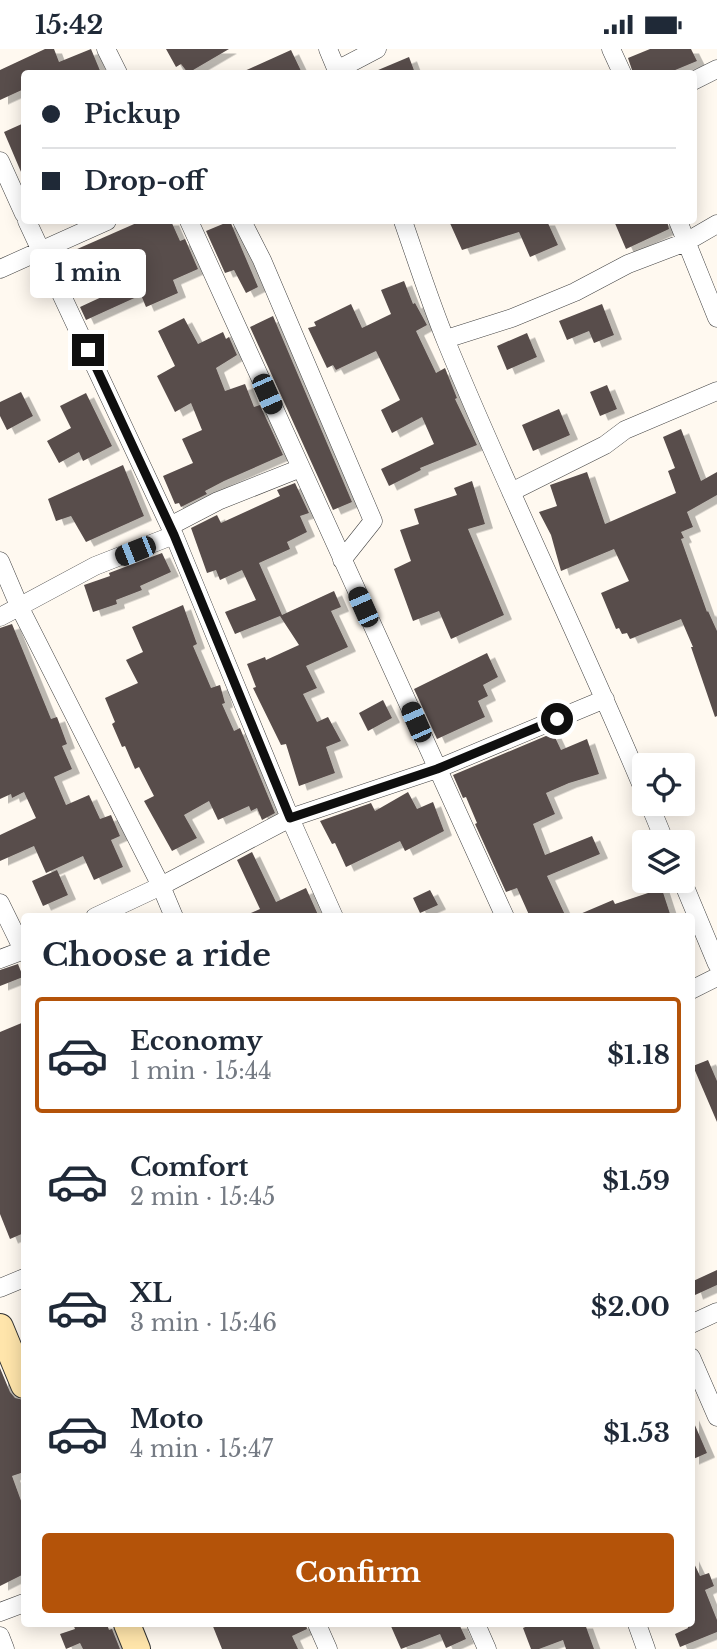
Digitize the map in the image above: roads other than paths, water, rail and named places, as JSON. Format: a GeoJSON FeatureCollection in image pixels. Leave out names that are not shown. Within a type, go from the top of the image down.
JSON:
{"type":"FeatureCollection","features":[{"type":"Feature","properties":{"kind":"street"},"geometry":{"type":"LineString","coordinates":[[106,49],[116,70]]}},
{"type":"Feature","properties":{"kind":"street"},"geometry":{"type":"LineString","coordinates":[[328,49],[336,70]]}},
{"type":"Feature","properties":{"kind":"street"},"geometry":{"type":"LineString","coordinates":[[340,70],[377,49]]}},
{"type":"Feature","properties":{"kind":"street"},"geometry":{"type":"LineString","coordinates":[[611,49],[621,70]]}},
{"type":"Feature","properties":{"kind":"street"},"geometry":{"type":"LineString","coordinates":[[697,80],[717,69]]}},
{"type":"Feature","properties":{"kind":"street"},"geometry":{"type":"LineString","coordinates":[[0,161],[21,207]]}},
{"type":"Feature","properties":{"kind":"street"},"geometry":{"type":"LineString","coordinates":[[28,224],[172,530],[290,818],[332,913]]}},
{"type":"Feature","properties":{"kind":"street"},"geometry":{"type":"LineString","coordinates":[[0,269],[100,224]]}},
{"type":"Feature","properties":{"kind":"street"},"geometry":{"type":"LineString","coordinates":[[190,224],[503,913]]}},
{"type":"Feature","properties":{"kind":"street"},"geometry":{"type":"LineString","coordinates":[[244,224],[262,260],[373,521],[342,560]]}},
{"type":"Feature","properties":{"kind":"street"},"geometry":{"type":"LineString","coordinates":[[404,224],[446,339],[632,762]]}},
{"type":"Feature","properties":{"kind":"street"},"geometry":{"type":"LineString","coordinates":[[679,224],[717,319]]}},
{"type":"Feature","properties":{"kind":"street"},"geometry":{"type":"LineString","coordinates":[[446,339],[524,313],[575,292],[628,264],[686,242],[717,224]]}},
{"type":"Feature","properties":{"kind":"street"},"geometry":{"type":"LineString","coordinates":[[511,492],[605,445],[625,430],[717,391]]}},
{"type":"Feature","properties":{"kind":"street"},"geometry":{"type":"LineString","coordinates":[[0,617],[95,566],[172,530],[218,501],[301,468]]}},
{"type":"Feature","properties":{"kind":"street"},"geometry":{"type":"LineString","coordinates":[[0,561],[20,608],[172,913]]}},
{"type":"Feature","properties":{"kind":"street"},"geometry":{"type":"LineString","coordinates":[[104,913],[290,818],[437,769],[606,699]]}},
{"type":"Feature","properties":{"kind":"street"},"geometry":{"type":"LineString","coordinates":[[686,893],[695,913]]}},
{"type":"Feature","properties":{"kind":"street"},"geometry":{"type":"LineString","coordinates":[[0,903],[21,945]]}},
{"type":"Feature","properties":{"kind":"street"},"geometry":{"type":"LineString","coordinates":[[695,913],[717,964]]}},
{"type":"Feature","properties":{"kind":"street"},"geometry":{"type":"LineString","coordinates":[[699,923],[717,916]]}},
{"type":"Feature","properties":{"kind":"street"},"geometry":{"type":"LineString","coordinates":[[0,959],[21,952]]}},
{"type":"Feature","properties":{"kind":"street"},"geometry":{"type":"LineString","coordinates":[[695,988],[717,977]]}},
{"type":"Feature","properties":{"kind":"street"},"geometry":{"type":"LineString","coordinates":[[0,1288],[21,1279]]}},
{"type":"Feature","properties":{"kind":"street"},"geometry":{"type":"LineString","coordinates":[[695,1322],[717,1312]]}},
{"type":"Feature","properties":{"kind":"street"},"geometry":{"type":"LineString","coordinates":[[0,1327],[21,1378]]}},
{"type":"Feature","properties":{"kind":"street"},"geometry":{"type":"LineString","coordinates":[[695,1366],[717,1417]]}},
{"type":"Feature","properties":{"kind":"street"},"geometry":{"type":"LineString","coordinates":[[0,1612],[21,1604]]}},
{"type":"Feature","properties":{"kind":"street"},"geometry":{"type":"LineString","coordinates":[[128,1627],[137,1649]]}},
{"type":"Feature","properties":{"kind":"street"},"geometry":{"type":"LineString","coordinates":[[318,1627],[328,1649]]}},
{"type":"Feature","properties":{"kind":"street"},"geometry":{"type":"LineString","coordinates":[[477,1627],[486,1649]]}},
{"type":"Feature","properties":{"kind":"street"},"geometry":{"type":"LineString","coordinates":[[637,1627],[646,1649]]}},
{"type":"Feature","properties":{"kind":"street"},"geometry":{"type":"LineString","coordinates":[[0,1636],[5,1649]]}}]}
